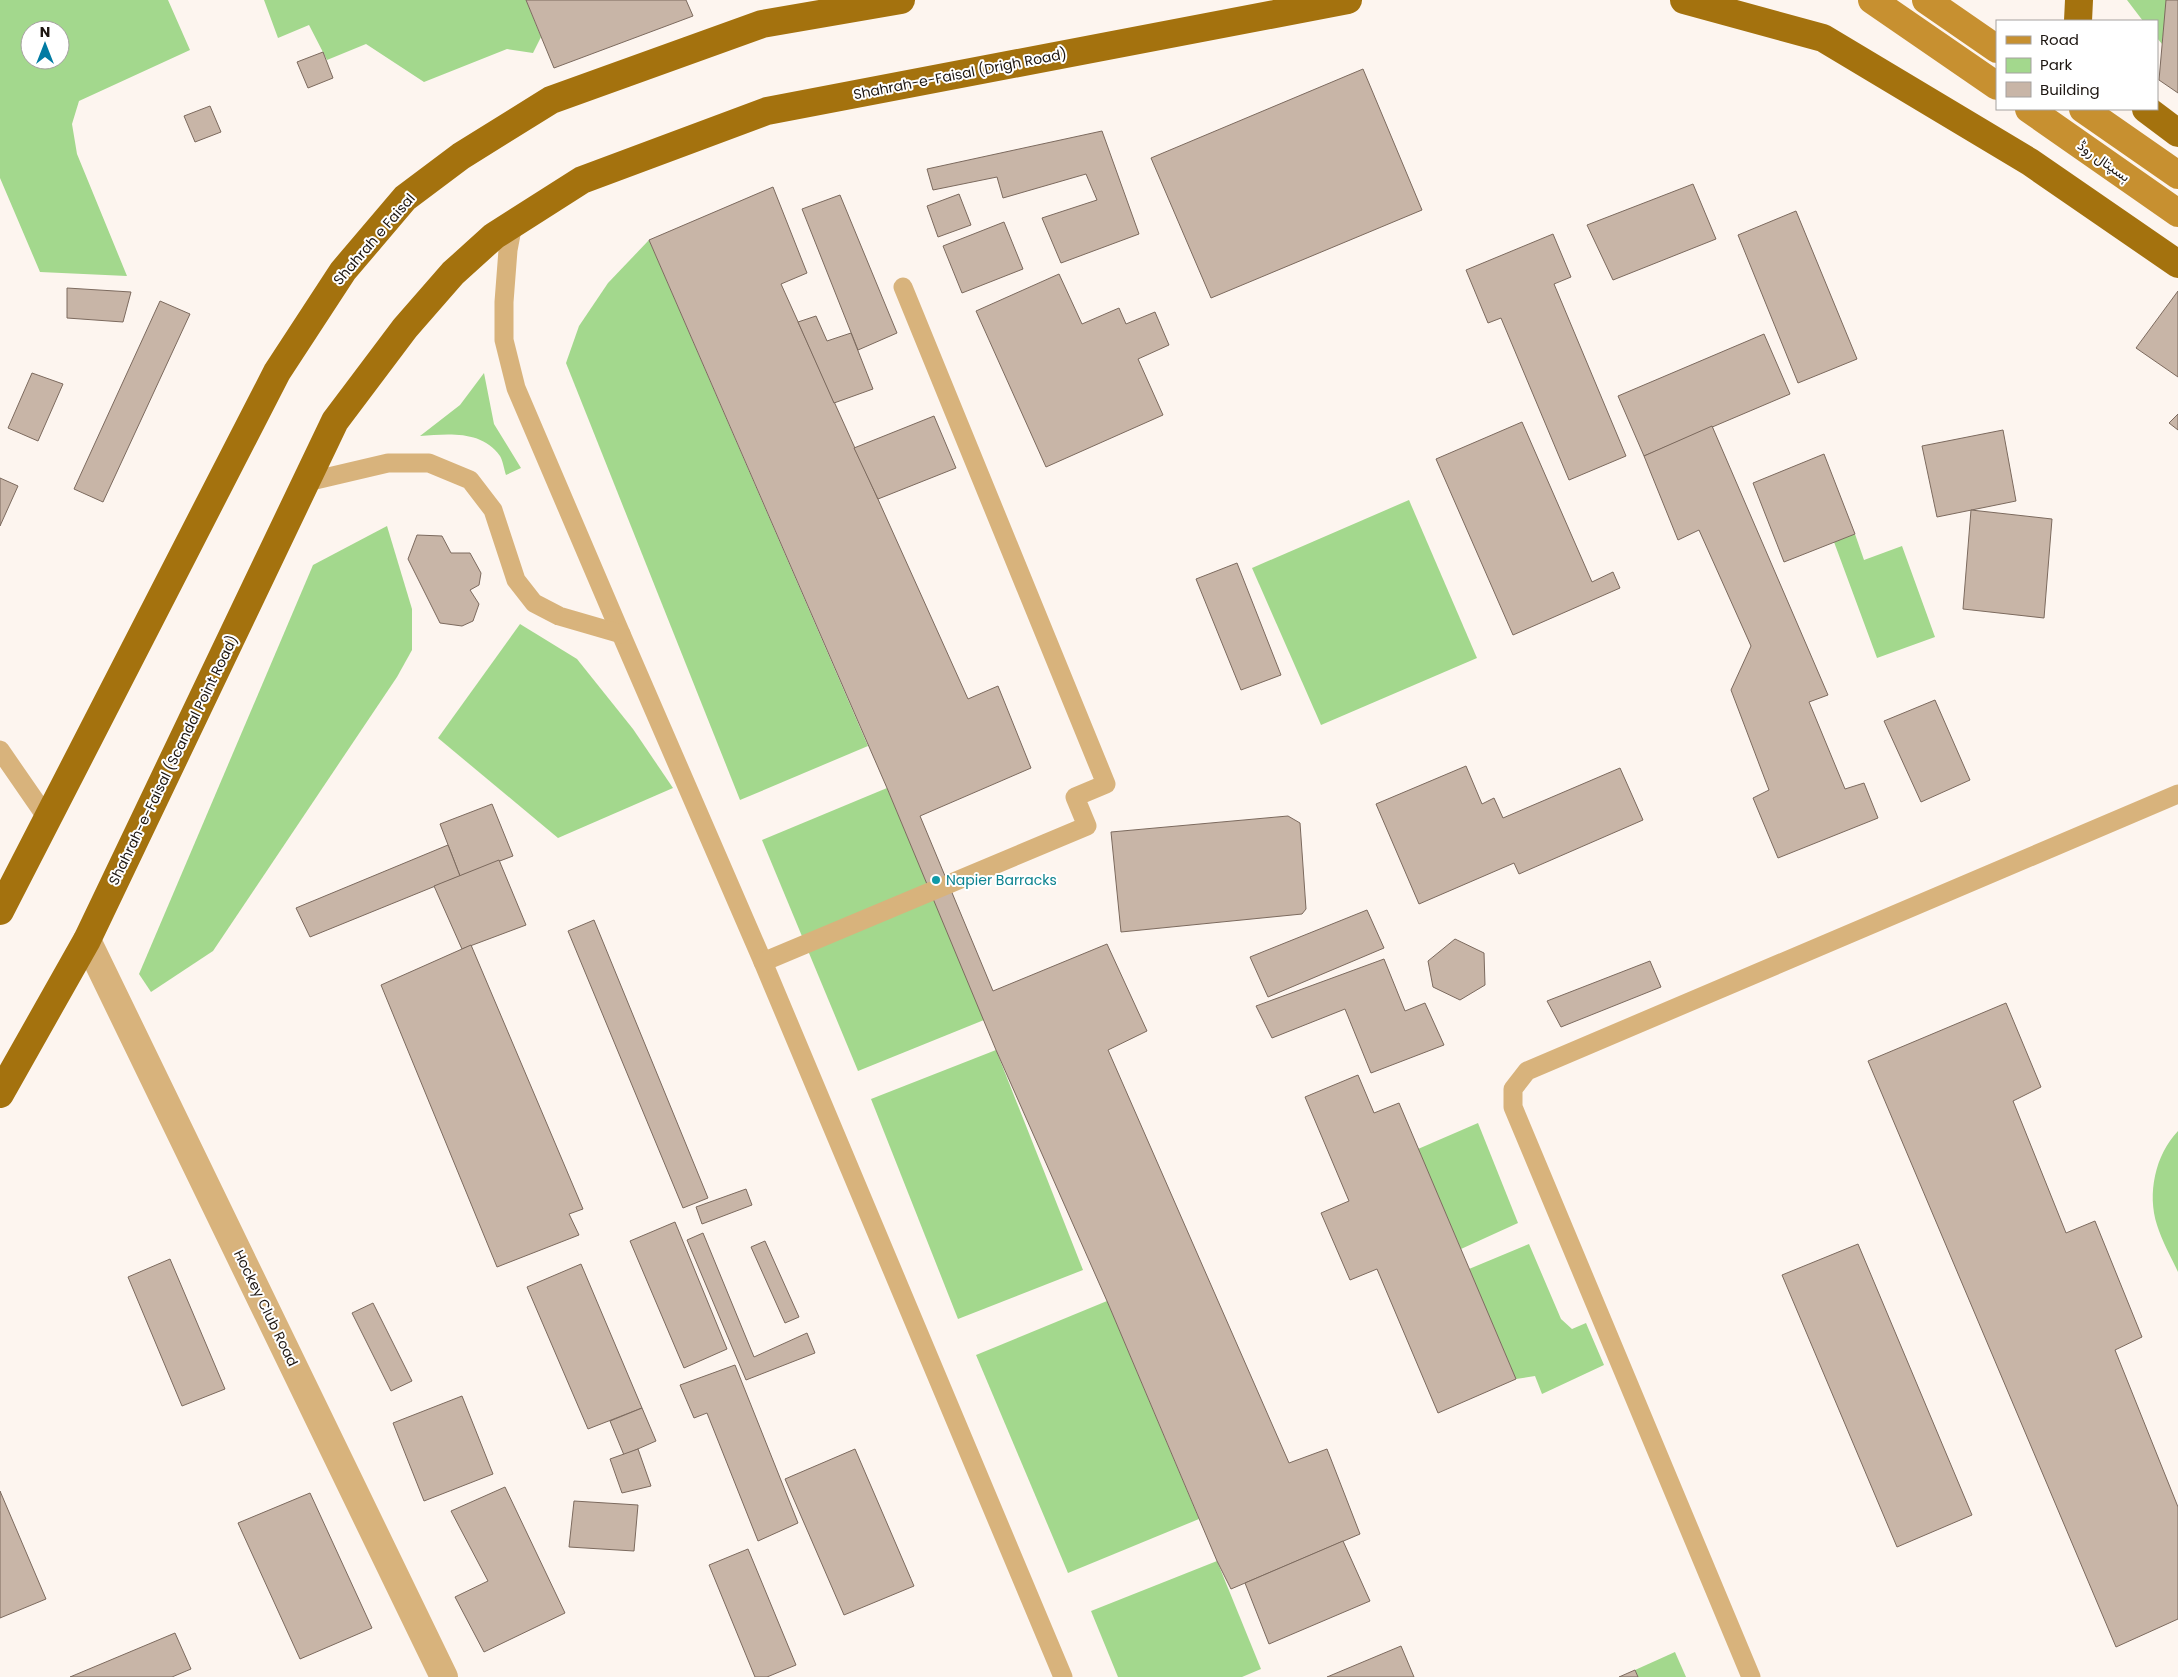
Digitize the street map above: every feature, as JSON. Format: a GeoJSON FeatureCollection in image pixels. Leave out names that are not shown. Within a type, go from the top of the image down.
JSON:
{"type":"FeatureCollection","features":[{"type":"Feature","properties":{"kind":"highway","name":"Shahrah e Faisal"},"geometry":{"type":"LineString","coordinates":[[47,818],[277,372],[343,271],[405,198],[461,156],[550,100],[762,24],[900,0]]}},
{"type":"Feature","properties":{"kind":"highway","name":"Shahrah-e-Faisal (Drigh Road)"},"geometry":{"type":"LineString","coordinates":[[513,224],[582,180],[766,111],[1348,0]]}},
{"type":"Feature","properties":{"kind":"highway"},"geometry":{"type":"LineString","coordinates":[[1684,0],[1823,38],[2030,162],[2178,264]]}},
{"type":"Feature","properties":{"kind":"highway"},"geometry":{"type":"LineString","coordinates":[[2078,20],[2079,0]]}},
{"type":"Feature","properties":{"kind":"highway"},"geometry":{"type":"LineString","coordinates":[[2147,110],[2178,133]]}},
{"type":"Feature","properties":{"kind":"highway","name":"Shahrah-e-Faisal (Scandal Point Road)"},"geometry":{"type":"LineString","coordinates":[[0,1094],[87,940],[335,421],[404,328],[453,273],[494,236],[513,224]]}},
{"type":"Feature","properties":{"kind":"highway"},"geometry":{"type":"LineString","coordinates":[[0,911],[47,818]]}},
{"type":"Feature","properties":{"kind":"main road"},"geometry":{"type":"LineString","coordinates":[[1872,0],[1996,85]]}},
{"type":"Feature","properties":{"kind":"main road"},"geometry":{"type":"LineString","coordinates":[[1926,0],[1996,48]]}},
{"type":"Feature","properties":{"kind":"main road","name":"ہسپتال روڈ"},"geometry":{"type":"LineString","coordinates":[[2030,110],[2178,212]]}},
{"type":"Feature","properties":{"kind":"main road"},"geometry":{"type":"LineString","coordinates":[[2085,110],[2178,175]]}},
{"type":"Feature","properties":{"kind":"street","name":"Hockey Club Road"},"geometry":{"type":"LineString","coordinates":[[87,940],[444,1677]]}},
{"type":"Feature","properties":{"kind":"lane"},"geometry":{"type":"LineString","coordinates":[[513,224],[508,250],[504,293],[504,340],[516,388],[620,634],[763,962],[1063,1677]]}},
{"type":"Feature","properties":{"kind":"lane"},"geometry":{"type":"LineString","coordinates":[[763,962],[1087,826],[1075,797],[1106,784],[904,287]]}},
{"type":"Feature","properties":{"kind":"lane"},"geometry":{"type":"LineString","coordinates":[[307,482],[388,463],[430,463],[470,480],[493,510],[516,580],[534,603],[559,616],[620,634]]}},
{"type":"Feature","properties":{"kind":"lane"},"geometry":{"type":"LineString","coordinates":[[0,750],[47,818]]}},
{"type":"Feature","properties":{"kind":"lane"},"geometry":{"type":"LineString","coordinates":[[1751,1677],[1512,1106],[1512,1089],[1527,1071],[2178,794]]}},
{"type":"Feature","properties":{"kind":"green space"},"geometry":{"type":"Polygon","coordinates":[[[0,0],[168,0],[190,50],[79,101],[72,124],[77,154],[127,276],[40,272],[0,178],[0,0]]]}},
{"type":"Feature","properties":{"kind":"green space"},"geometry":{"type":"Polygon","coordinates":[[[264,0],[526,0],[541,37],[533,53],[507,49],[424,82],[366,44],[327,60],[309,25],[278,38],[264,0]]]}},
{"type":"Feature","properties":{"kind":"green space"},"geometry":{"type":"Polygon","coordinates":[[[2127,0],[2167,0],[2162,44],[2158,39],[2158,20],[2142,20],[2127,0]]]}},
{"type":"Feature","properties":{"kind":"green space"},"geometry":{"type":"Polygon","coordinates":[[[649,240],[868,746],[740,800],[566,363],[579,326],[608,283],[649,240]]]}},
{"type":"Feature","properties":{"kind":"green space"},"geometry":{"type":"Polygon","coordinates":[[[484,373],[494,424],[521,468],[506,475],[500,456],[484,442],[464,436],[420,436],[460,405],[484,373]]]}},
{"type":"Feature","properties":{"kind":"green space"},"geometry":{"type":"Polygon","coordinates":[[[1409,500],[1477,658],[1321,725],[1252,568],[1409,500]]]}},
{"type":"Feature","properties":{"kind":"green space"},"geometry":{"type":"Polygon","coordinates":[[[387,526],[412,609],[412,650],[397,677],[213,951],[151,992],[139,974],[313,565],[387,526]]]}},
{"type":"Feature","properties":{"kind":"green space"},"geometry":{"type":"Polygon","coordinates":[[[1855,534],[1864,560],[1902,546],[1935,637],[1877,658],[1834,542],[1855,534]]]}},
{"type":"Feature","properties":{"kind":"green space"},"geometry":{"type":"Polygon","coordinates":[[[520,624],[577,659],[633,729],[673,788],[558,838],[438,738],[520,624]]]}},
{"type":"Feature","properties":{"kind":"green space"},"geometry":{"type":"Polygon","coordinates":[[[887,788],[984,1020],[858,1071],[762,840],[887,788]]]}},
{"type":"Feature","properties":{"kind":"green space"},"geometry":{"type":"Polygon","coordinates":[[[996,1050],[1083,1270],[958,1319],[871,1099],[996,1050]]]}},
{"type":"Feature","properties":{"kind":"green space"},"geometry":{"type":"Polygon","coordinates":[[[1478,1123],[1518,1223],[1461,1249],[1418,1149],[1478,1123]]]}},
{"type":"Feature","properties":{"kind":"green space"},"geometry":{"type":"Polygon","coordinates":[[[2178,1131],[2178,1272],[2157,1225],[2154,1213],[2153,1188],[2155,1175],[2164,1151],[2178,1131]]]}},
{"type":"Feature","properties":{"kind":"green space"},"geometry":{"type":"Polygon","coordinates":[[[1529,1244],[1561,1319],[1572,1329],[1586,1323],[1604,1365],[1542,1394],[1535,1376],[1516,1379],[1469,1269],[1529,1244]]]}},
{"type":"Feature","properties":{"kind":"green space"},"geometry":{"type":"Polygon","coordinates":[[[1107,1301],[1199,1519],[1068,1573],[976,1355],[1107,1301]]]}},
{"type":"Feature","properties":{"kind":"green space"},"geometry":{"type":"Polygon","coordinates":[[[1217,1561],[1261,1669],[1242,1677],[1118,1677],[1091,1611],[1217,1561]]]}},
{"type":"Feature","properties":{"kind":"green space"},"geometry":{"type":"Polygon","coordinates":[[[1675,1652],[1686,1677],[1638,1677],[1635,1670],[1675,1652]]]}},
{"type":"Feature","properties":{"kind":"building"},"geometry":{"type":"Polygon","coordinates":[[[526,0],[686,0],[693,16],[554,68],[526,0]]]}},
{"type":"Feature","properties":{"kind":"building"},"geometry":{"type":"Polygon","coordinates":[[[2166,0],[2178,0],[2178,93],[2159,80],[2166,0]]]}},
{"type":"Feature","properties":{"kind":"building"},"geometry":{"type":"Polygon","coordinates":[[[323,52],[333,78],[308,88],[297,62],[323,52]]]}},
{"type":"Feature","properties":{"kind":"building"},"geometry":{"type":"Polygon","coordinates":[[[1363,69],[1422,210],[1211,298],[1151,158],[1363,69]]]}},
{"type":"Feature","properties":{"kind":"building"},"geometry":{"type":"Polygon","coordinates":[[[210,106],[221,132],[195,142],[184,116],[210,106]]]}},
{"type":"Feature","properties":{"kind":"building"},"geometry":{"type":"Polygon","coordinates":[[[1102,131],[1139,234],[1061,263],[1042,218],[1097,200],[1086,174],[1003,198],[997,177],[933,190],[927,169],[1102,131]]]}},
{"type":"Feature","properties":{"kind":"building"},"geometry":{"type":"Polygon","coordinates":[[[1693,184],[1716,239],[1613,280],[1587,225],[1693,184]]]}},
{"type":"Feature","properties":{"kind":"building","name":"Napier Barracks"},"geometry":{"type":"Polygon","coordinates":[[[773,187],[807,273],[781,284],[968,699],[998,686],[1031,768],[920,816],[993,991],[1107,944],[1147,1031],[1108,1050],[1289,1463],[1327,1449],[1360,1534],[1231,1589],[1217,1561],[1107,1301],[996,1050],[887,788],[649,240],[773,187]]]}},
{"type":"Feature","properties":{"kind":"building"},"geometry":{"type":"Polygon","coordinates":[[[959,194],[971,225],[938,237],[927,206],[959,194]]]}},
{"type":"Feature","properties":{"kind":"building"},"geometry":{"type":"Polygon","coordinates":[[[840,195],[897,333],[858,350],[802,209],[840,195]]]}},
{"type":"Feature","properties":{"kind":"building"},"geometry":{"type":"Polygon","coordinates":[[[1796,211],[1857,359],[1798,383],[1738,235],[1796,211]]]}},
{"type":"Feature","properties":{"kind":"building"},"geometry":{"type":"Polygon","coordinates":[[[1004,222],[1023,269],[962,293],[943,246],[1004,222]]]}},
{"type":"Feature","properties":{"kind":"building"},"geometry":{"type":"Polygon","coordinates":[[[1553,234],[1571,277],[1554,284],[1626,456],[1569,480],[1501,318],[1488,323],[1466,270],[1553,234]]]}},
{"type":"Feature","properties":{"kind":"building"},"geometry":{"type":"Polygon","coordinates":[[[1059,274],[1082,324],[1119,308],[1126,324],[1155,312],[1169,345],[1138,359],[1163,415],[1046,467],[976,311],[1059,274]]]}},
{"type":"Feature","properties":{"kind":"building"},"geometry":{"type":"Polygon","coordinates":[[[67,288],[131,292],[123,322],[67,318],[67,288]]]}},
{"type":"Feature","properties":{"kind":"building"},"geometry":{"type":"Polygon","coordinates":[[[2178,291],[2178,377],[2136,348],[2178,291]]]}},
{"type":"Feature","properties":{"kind":"building"},"geometry":{"type":"Polygon","coordinates":[[[160,301],[190,314],[103,502],[74,489],[160,301]]]}},
{"type":"Feature","properties":{"kind":"building"},"geometry":{"type":"Polygon","coordinates":[[[816,316],[827,341],[851,333],[873,389],[834,403],[798,322],[816,316]]]}},
{"type":"Feature","properties":{"kind":"building"},"geometry":{"type":"Polygon","coordinates":[[[1764,334],[1790,394],[1644,456],[1618,396],[1764,334]]]}},
{"type":"Feature","properties":{"kind":"building"},"geometry":{"type":"Polygon","coordinates":[[[32,373],[63,384],[38,441],[8,428],[32,373]]]}},
{"type":"Feature","properties":{"kind":"building"},"geometry":{"type":"Polygon","coordinates":[[[2178,414],[2178,430],[2169,423],[2178,414]]]}},
{"type":"Feature","properties":{"kind":"building"},"geometry":{"type":"Polygon","coordinates":[[[934,416],[956,468],[878,499],[854,448],[934,416]]]}},
{"type":"Feature","properties":{"kind":"building"},"geometry":{"type":"Polygon","coordinates":[[[1522,422],[1592,582],[1613,572],[1620,588],[1513,635],[1436,459],[1522,422]]]}},
{"type":"Feature","properties":{"kind":"building"},"geometry":{"type":"Polygon","coordinates":[[[1712,426],[1828,695],[1809,702],[1845,789],[1864,783],[1878,818],[1778,858],[1753,798],[1769,790],[1731,690],[1751,646],[1699,530],[1678,540],[1644,456],[1712,426]]]}},
{"type":"Feature","properties":{"kind":"building"},"geometry":{"type":"Polygon","coordinates":[[[2003,430],[2016,501],[1937,517],[1922,446],[2003,430]]]}},
{"type":"Feature","properties":{"kind":"building"},"geometry":{"type":"Polygon","coordinates":[[[1824,454],[1855,534],[1784,562],[1753,483],[1824,454]]]}},
{"type":"Feature","properties":{"kind":"building"},"geometry":{"type":"Polygon","coordinates":[[[0,478],[18,486],[0,526],[0,478]]]}},
{"type":"Feature","properties":{"kind":"building"},"geometry":{"type":"Polygon","coordinates":[[[1971,510],[2052,519],[2044,618],[1963,609],[1971,510]]]}},
{"type":"Feature","properties":{"kind":"building"},"geometry":{"type":"Polygon","coordinates":[[[417,535],[442,536],[451,553],[470,553],[481,573],[479,585],[470,590],[479,604],[473,621],[462,626],[440,623],[408,559],[417,535]]]}},
{"type":"Feature","properties":{"kind":"building"},"geometry":{"type":"Polygon","coordinates":[[[1237,563],[1281,675],[1241,690],[1196,579],[1237,563]]]}},
{"type":"Feature","properties":{"kind":"building"},"geometry":{"type":"Polygon","coordinates":[[[1935,700],[1970,780],[1921,802],[1884,721],[1935,700]]]}},
{"type":"Feature","properties":{"kind":"building"},"geometry":{"type":"Polygon","coordinates":[[[1466,766],[1482,804],[1494,798],[1503,818],[1620,768],[1643,820],[1519,874],[1514,863],[1419,904],[1376,804],[1466,766]]]}},
{"type":"Feature","properties":{"kind":"building"},"geometry":{"type":"Polygon","coordinates":[[[492,804],[513,856],[460,876],[440,824],[492,804]]]}},
{"type":"Feature","properties":{"kind":"building"},"geometry":{"type":"Polygon","coordinates":[[[1288,816],[1300,823],[1306,909],[1302,914],[1121,932],[1111,832],[1288,816]]]}},
{"type":"Feature","properties":{"kind":"building"},"geometry":{"type":"Polygon","coordinates":[[[448,845],[460,876],[310,937],[296,908],[448,845]]]}},
{"type":"Feature","properties":{"kind":"building"},"geometry":{"type":"Polygon","coordinates":[[[499,860],[526,925],[462,949],[434,886],[499,860]]]}},
{"type":"Feature","properties":{"kind":"building"},"geometry":{"type":"Polygon","coordinates":[[[1367,910],[1384,948],[1268,997],[1250,957],[1367,910]]]}},
{"type":"Feature","properties":{"kind":"building"},"geometry":{"type":"Polygon","coordinates":[[[594,920],[708,1198],[683,1208],[568,931],[594,920]]]}},
{"type":"Feature","properties":{"kind":"building"},"geometry":{"type":"Polygon","coordinates":[[[1455,939],[1484,953],[1485,985],[1460,1000],[1433,987],[1428,961],[1455,939]]]}},
{"type":"Feature","properties":{"kind":"building"},"geometry":{"type":"Polygon","coordinates":[[[471,945],[583,1209],[569,1214],[579,1235],[497,1267],[381,985],[471,945]]]}},
{"type":"Feature","properties":{"kind":"building"},"geometry":{"type":"Polygon","coordinates":[[[1384,959],[1405,1011],[1425,1003],[1444,1045],[1371,1073],[1345,1009],[1272,1038],[1256,1006],[1384,959]]]}},
{"type":"Feature","properties":{"kind":"building"},"geometry":{"type":"Polygon","coordinates":[[[1650,961],[1661,987],[1561,1027],[1547,1001],[1650,961]]]}},
{"type":"Feature","properties":{"kind":"building"},"geometry":{"type":"Polygon","coordinates":[[[2006,1003],[2041,1087],[2013,1101],[2066,1233],[2095,1221],[2142,1337],[2115,1350],[2178,1507],[2178,1619],[2116,1647],[1868,1061],[2006,1003]]]}},
{"type":"Feature","properties":{"kind":"building"},"geometry":{"type":"Polygon","coordinates":[[[1358,1075],[1374,1113],[1399,1103],[1516,1379],[1438,1413],[1377,1269],[1350,1280],[1321,1213],[1349,1201],[1305,1097],[1358,1075]]]}},
{"type":"Feature","properties":{"kind":"building"},"geometry":{"type":"Polygon","coordinates":[[[746,1189],[752,1205],[702,1224],[696,1207],[746,1189]]]}},
{"type":"Feature","properties":{"kind":"building"},"geometry":{"type":"Polygon","coordinates":[[[675,1222],[727,1349],[684,1368],[630,1241],[675,1222]]]}},
{"type":"Feature","properties":{"kind":"building"},"geometry":{"type":"Polygon","coordinates":[[[703,1233],[754,1357],[807,1333],[815,1353],[746,1380],[687,1240],[703,1233]]]}},
{"type":"Feature","properties":{"kind":"building"},"geometry":{"type":"Polygon","coordinates":[[[765,1241],[799,1317],[785,1323],[751,1247],[765,1241]]]}},
{"type":"Feature","properties":{"kind":"building"},"geometry":{"type":"Polygon","coordinates":[[[1858,1244],[1972,1515],[1897,1547],[1782,1275],[1858,1244]]]}},
{"type":"Feature","properties":{"kind":"building"},"geometry":{"type":"Polygon","coordinates":[[[170,1259],[225,1389],[182,1406],[128,1277],[170,1259]]]}},
{"type":"Feature","properties":{"kind":"building"},"geometry":{"type":"Polygon","coordinates":[[[581,1264],[642,1408],[588,1429],[527,1287],[581,1264]]]}},
{"type":"Feature","properties":{"kind":"building"},"geometry":{"type":"Polygon","coordinates":[[[373,1303],[412,1381],[391,1391],[352,1313],[373,1303]]]}},
{"type":"Feature","properties":{"kind":"building"},"geometry":{"type":"Polygon","coordinates":[[[735,1365],[798,1523],[758,1541],[707,1413],[694,1418],[680,1385],[735,1365]]]}},
{"type":"Feature","properties":{"kind":"building"},"geometry":{"type":"Polygon","coordinates":[[[462,1396],[493,1474],[424,1501],[393,1423],[462,1396]]]}},
{"type":"Feature","properties":{"kind":"building"},"geometry":{"type":"Polygon","coordinates":[[[642,1408],[656,1441],[624,1455],[610,1421],[642,1408]]]}},
{"type":"Feature","properties":{"kind":"building"},"geometry":{"type":"Polygon","coordinates":[[[638,1449],[651,1486],[622,1493],[610,1459],[638,1449]]]}},
{"type":"Feature","properties":{"kind":"building"},"geometry":{"type":"Polygon","coordinates":[[[855,1449],[914,1586],[844,1615],[785,1479],[855,1449]]]}},
{"type":"Feature","properties":{"kind":"building"},"geometry":{"type":"Polygon","coordinates":[[[505,1487],[565,1613],[484,1652],[455,1597],[488,1581],[451,1511],[505,1487]]]}},
{"type":"Feature","properties":{"kind":"building"},"geometry":{"type":"Polygon","coordinates":[[[0,1491],[46,1599],[0,1618],[0,1491]]]}},
{"type":"Feature","properties":{"kind":"building"},"geometry":{"type":"Polygon","coordinates":[[[310,1493],[372,1628],[300,1659],[238,1523],[310,1493]]]}},
{"type":"Feature","properties":{"kind":"building"},"geometry":{"type":"Polygon","coordinates":[[[574,1501],[638,1505],[634,1551],[569,1547],[574,1501]]]}},
{"type":"Feature","properties":{"kind":"building"},"geometry":{"type":"Polygon","coordinates":[[[1343,1541],[1370,1601],[1269,1644],[1245,1583],[1343,1541]]]}},
{"type":"Feature","properties":{"kind":"building"},"geometry":{"type":"Polygon","coordinates":[[[748,1549],[796,1665],[767,1677],[755,1677],[709,1565],[748,1549]]]}},
{"type":"Feature","properties":{"kind":"building"},"geometry":{"type":"Polygon","coordinates":[[[175,1633],[191,1669],[172,1677],[70,1677],[175,1633]]]}},
{"type":"Feature","properties":{"kind":"building"},"geometry":{"type":"Polygon","coordinates":[[[1401,1646],[1414,1677],[1327,1677],[1401,1646]]]}},
{"type":"Feature","properties":{"kind":"building"},"geometry":{"type":"Polygon","coordinates":[[[1635,1670],[1638,1677],[1619,1677],[1635,1670]]]}},
{"type":"Feature","properties":{"kind":"place","name":"Napier Barracks"},"geometry":{"type":"Point","coordinates":[936,880]}}]}
